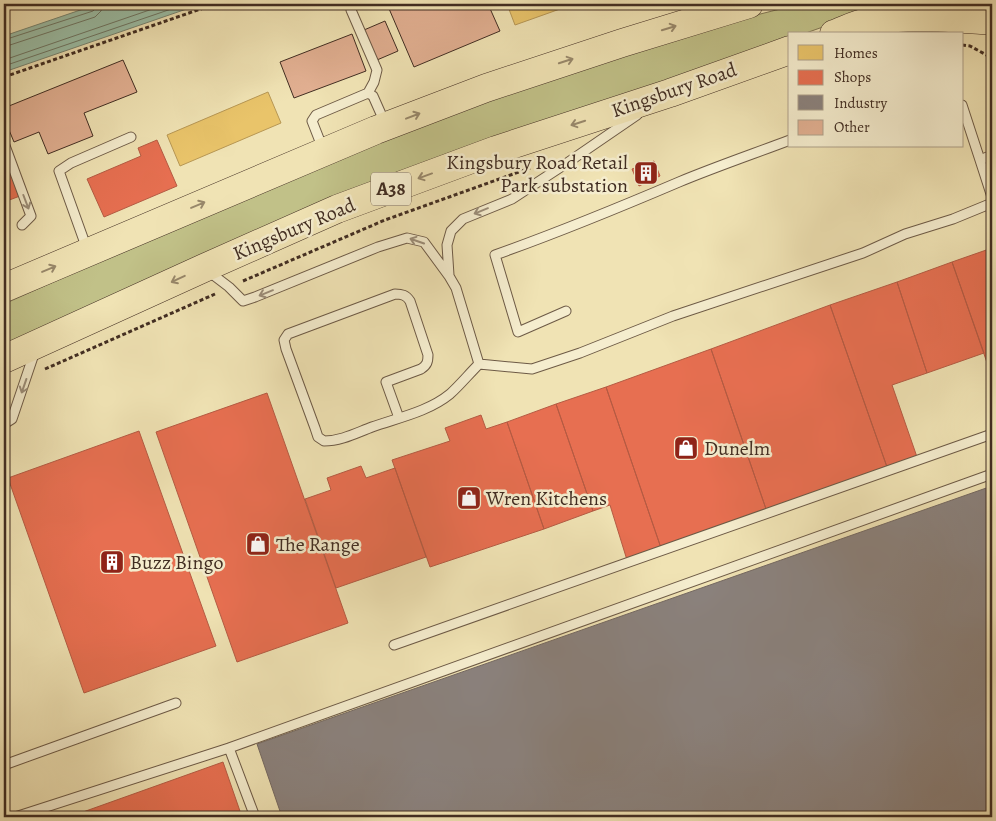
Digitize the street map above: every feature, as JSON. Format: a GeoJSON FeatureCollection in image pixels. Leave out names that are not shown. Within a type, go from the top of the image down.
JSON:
{"type":"FeatureCollection","features":[{"type":"Feature","properties":{"kind":"highway"},"geometry":{"type":"LineString","coordinates":[[4,288],[386,126],[486,88],[749,4]]}},
{"type":"Feature","properties":{"kind":"highway"},"geometry":{"type":"LineString","coordinates":[[840,32],[867,22],[904,18],[955,18],[992,21]]}},
{"type":"Feature","properties":{"kind":"highway"},"geometry":{"type":"LineString","coordinates":[[904,18],[966,31],[992,39]]}},
{"type":"Feature","properties":{"kind":"highway","name":"Kingsbury Road"},"geometry":{"type":"LineString","coordinates":[[4,359],[337,209],[496,150],[788,51]]}},
{"type":"Feature","properties":{"kind":"lane"},"geometry":{"type":"LineString","coordinates":[[324,151],[312,121],[316,115],[368,93],[374,82],[377,70],[351,10]]}},
{"type":"Feature","properties":{"kind":"lane"},"geometry":{"type":"LineString","coordinates":[[450,276],[447,245],[451,231],[463,218],[512,199],[670,92]]}},
{"type":"Feature","properties":{"kind":"lane"},"geometry":{"type":"LineString","coordinates":[[368,93],[373,96],[386,126]]}},
{"type":"Feature","properties":{"kind":"lane"},"geometry":{"type":"LineString","coordinates":[[964,111],[992,197]]}},
{"type":"Feature","properties":{"kind":"lane"},"geometry":{"type":"LineString","coordinates":[[88,252],[59,171],[71,163],[131,137]]}},
{"type":"Feature","properties":{"kind":"lane"},"geometry":{"type":"LineString","coordinates":[[566,311],[518,332],[494,255],[545,237],[788,141]]}},
{"type":"Feature","properties":{"kind":"lane"},"geometry":{"type":"LineString","coordinates":[[4,143],[31,216],[22,225]]}},
{"type":"Feature","properties":{"kind":"lane"},"geometry":{"type":"LineString","coordinates":[[980,160],[992,156]]}},
{"type":"Feature","properties":{"kind":"lane"},"geometry":{"type":"LineString","coordinates":[[479,364],[532,369],[673,316],[863,253],[905,234],[953,219],[992,203]]}},
{"type":"Feature","properties":{"kind":"lane"},"geometry":{"type":"LineString","coordinates":[[204,268],[230,287],[243,301],[378,247],[407,238],[424,242],[450,276],[456,288],[479,364]]}},
{"type":"Feature","properties":{"kind":"lane"},"geometry":{"type":"LineString","coordinates":[[399,418],[386,382],[421,369],[426,366],[428,360],[428,354],[407,296],[395,294],[288,334],[284,340],[286,349],[318,437],[324,441],[341,439],[399,418],[432,406],[450,394],[479,364]]}},
{"type":"Feature","properties":{"kind":"lane"},"geometry":{"type":"LineString","coordinates":[[4,424],[12,419],[38,344]]}},
{"type":"Feature","properties":{"kind":"lane"},"geometry":{"type":"LineString","coordinates":[[394,646],[992,434]]}},
{"type":"Feature","properties":{"kind":"lane"},"geometry":{"type":"LineString","coordinates":[[15,817],[229,748],[992,474]]}},
{"type":"Feature","properties":{"kind":"lane"},"geometry":{"type":"LineString","coordinates":[[4,765],[176,703]]}},
{"type":"Feature","properties":{"kind":"lane"},"geometry":{"type":"LineString","coordinates":[[229,748],[255,817]]}},
{"type":"Feature","properties":{"kind":"path"},"geometry":{"type":"LineString","coordinates":[[4,77],[215,4]]}},
{"type":"Feature","properties":{"kind":"path"},"geometry":{"type":"LineString","coordinates":[[964,45],[970,46],[992,58]]}},
{"type":"Feature","properties":{"kind":"path"},"geometry":{"type":"LineString","coordinates":[[26,378],[385,220],[537,165]]}},
{"type":"Feature","properties":{"kind":"shaded area"},"geometry":{"type":"Polygon","coordinates":[[[800,4],[989,4],[987,7],[837,22],[809,32],[788,32],[788,39],[4,350],[4,304],[190,221],[431,122],[585,66],[681,34],[800,4]]]}},
{"type":"Feature","properties":{"kind":"water"},"geometry":{"type":"Polygon","coordinates":[[[98,4],[201,4],[4,72],[4,36],[98,4]]]}},
{"type":"Feature","properties":{"kind":"building: Homes"},"geometry":{"type":"Polygon","coordinates":[[[507,4],[574,4],[515,25],[507,4]]]}},
{"type":"Feature","properties":{"kind":"building: Homes"},"geometry":{"type":"Polygon","coordinates":[[[268,92],[281,123],[180,166],[167,135],[268,92]]]}},
{"type":"Feature","properties":{"kind":"building: Shops"},"geometry":{"type":"Polygon","coordinates":[[[157,140],[177,186],[104,217],[87,179],[141,156],[138,148],[157,140]]]}},
{"type":"Feature","properties":{"kind":"building: Shops"},"geometry":{"type":"Polygon","coordinates":[[[4,157],[20,196],[4,202],[4,157]]]}},
{"type":"Feature","properties":{"kind":"building: Shops","name":"Kingsbury Road Retail Park substation"},"geometry":{"type":"Polygon","coordinates":[[[654,161],[660,176],[639,186],[632,169],[654,161]]]}},
{"type":"Feature","properties":{"kind":"building: Shops"},"geometry":{"type":"Polygon","coordinates":[[[992,248],[992,377],[952,262],[992,248]]]}},
{"type":"Feature","properties":{"kind":"building: Shops"},"geometry":{"type":"Polygon","coordinates":[[[952,262],[984,353],[927,373],[897,282],[952,262]]]}},
{"type":"Feature","properties":{"kind":"building: Shops"},"geometry":{"type":"Polygon","coordinates":[[[897,282],[927,373],[892,385],[917,457],[887,467],[830,305],[897,282]]]}},
{"type":"Feature","properties":{"kind":"building: Shops"},"geometry":{"type":"Polygon","coordinates":[[[830,305],[887,467],[766,509],[711,349],[830,305]]]}},
{"type":"Feature","properties":{"kind":"building: Shops","name":"Dunelm"},"geometry":{"type":"Polygon","coordinates":[[[711,349],[766,509],[661,548],[606,387],[711,349]]]}},
{"type":"Feature","properties":{"kind":"building: Shops"},"geometry":{"type":"Polygon","coordinates":[[[606,387],[661,548],[627,560],[610,505],[593,511],[556,404],[606,387]]]}},
{"type":"Feature","properties":{"kind":"building: Shops","name":"The Range"},"geometry":{"type":"Polygon","coordinates":[[[267,393],[348,623],[237,662],[156,432],[267,393]]]}},
{"type":"Feature","properties":{"kind":"building: Shops"},"geometry":{"type":"Polygon","coordinates":[[[556,404],[593,511],[544,529],[507,422],[556,404]]]}},
{"type":"Feature","properties":{"kind":"building: Shops","name":"Wren Kitchens"},"geometry":{"type":"Polygon","coordinates":[[[481,415],[486,429],[507,422],[544,529],[430,567],[392,460],[450,441],[445,428],[481,415]]]}},
{"type":"Feature","properties":{"kind":"building: Shops","name":"Buzz Bingo"},"geometry":{"type":"Polygon","coordinates":[[[139,431],[216,646],[84,693],[8,478],[139,431]]]}},
{"type":"Feature","properties":{"kind":"building: Shops"},"geometry":{"type":"Polygon","coordinates":[[[361,466],[366,478],[395,468],[426,557],[336,588],[305,499],[331,490],[327,478],[361,466]]]}},
{"type":"Feature","properties":{"kind":"building: Shops"},"geometry":{"type":"Polygon","coordinates":[[[223,762],[242,817],[69,817],[223,762]]]}},
{"type":"Feature","properties":{"kind":"building: Industry"},"geometry":{"type":"Polygon","coordinates":[[[992,486],[992,817],[282,817],[257,744],[992,486]]]}},
{"type":"Feature","properties":{"kind":"building: Other"},"geometry":{"type":"Polygon","coordinates":[[[387,4],[488,4],[500,31],[414,67],[387,4]]]}},
{"type":"Feature","properties":{"kind":"building: Other"},"geometry":{"type":"Polygon","coordinates":[[[385,21],[398,51],[377,60],[364,30],[385,21]]]}},
{"type":"Feature","properties":{"kind":"building: Other"},"geometry":{"type":"Polygon","coordinates":[[[352,34],[366,71],[294,98],[280,62],[352,34]]]}},
{"type":"Feature","properties":{"kind":"building: Other"},"geometry":{"type":"Polygon","coordinates":[[[123,60],[137,92],[84,113],[93,136],[48,154],[39,132],[14,142],[4,118],[4,108],[123,60]]]}},
{"type":"Feature","properties":{"kind":"place","name":"Kingsbury Road Retail Park substation"},"geometry":{"type":"Point","coordinates":[646,173]}},
{"type":"Feature","properties":{"kind":"place","name":"Dunelm"},"geometry":{"type":"Point","coordinates":[686,448]}},
{"type":"Feature","properties":{"kind":"place","name":"Wren Kitchens"},"geometry":{"type":"Point","coordinates":[469,498]}},
{"type":"Feature","properties":{"kind":"place","name":"The Range"},"geometry":{"type":"Point","coordinates":[258,544]}},
{"type":"Feature","properties":{"kind":"place","name":"Buzz Bingo"},"geometry":{"type":"Point","coordinates":[112,562]}}]}
